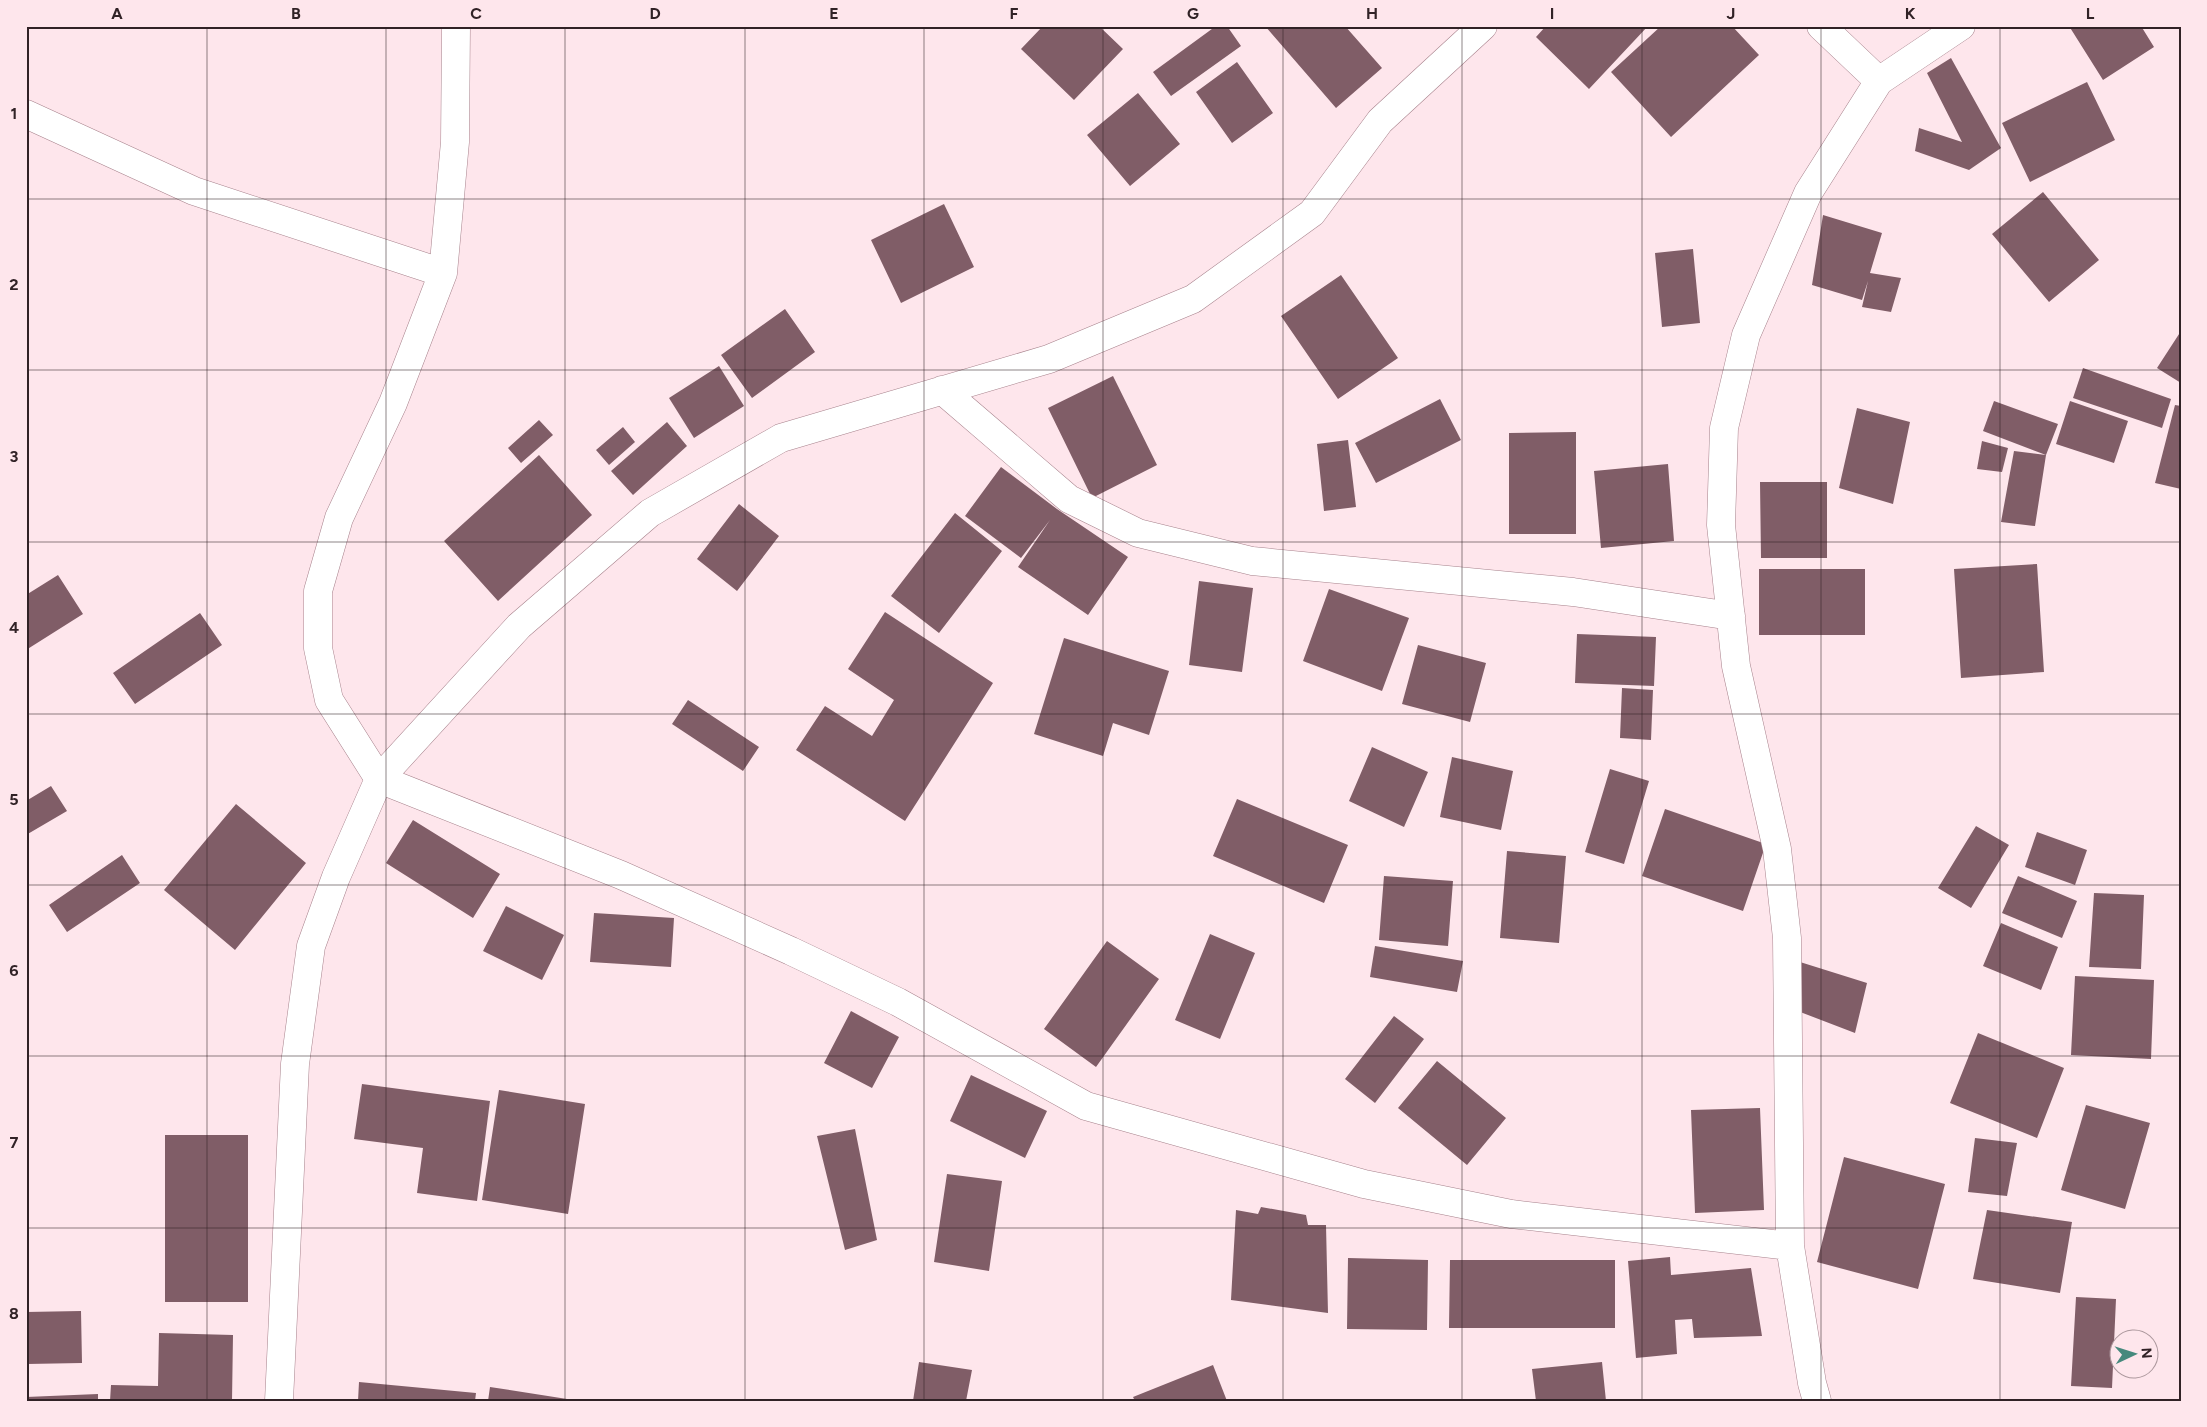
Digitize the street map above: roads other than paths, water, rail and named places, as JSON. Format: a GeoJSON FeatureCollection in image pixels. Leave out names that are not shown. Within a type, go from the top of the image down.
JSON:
{"type":"FeatureCollection","features":[{"type":"Feature","properties":{"kind":"street"},"geometry":{"type":"LineString","coordinates":[[456,26],[455,142],[443,273],[393,403],[338,518],[318,591],[318,648],[329,700],[379,779],[621,875],[790,951],[898,1002],[1086,1106],[1364,1184],[1510,1214],[1790,1246]]}},
{"type":"Feature","properties":{"kind":"street"},"geometry":{"type":"LineString","coordinates":[[279,1401],[295,1064],[311,946],[336,877],[379,779],[519,626],[650,512],[780,438],[1049,359],[1193,300],[1312,213],[1380,121],[1483,26]]}},
{"type":"Feature","properties":{"kind":"street"},"geometry":{"type":"LineString","coordinates":[[1821,26],[1879,81]]}},
{"type":"Feature","properties":{"kind":"street"},"geometry":{"type":"LineString","coordinates":[[1817,1401],[1812,1383],[1790,1246],[1787,938],[1777,849],[1736,666],[1721,525],[1724,428],[1746,335],[1808,193],[1879,81],[1961,26]]}},
{"type":"Feature","properties":{"kind":"street"},"geometry":{"type":"LineString","coordinates":[[26,114],[194,190],[443,273]]}},
{"type":"Feature","properties":{"kind":"street"},"geometry":{"type":"LineString","coordinates":[[942,390],[1069,499],[1138,533],[1252,561],[1573,592],[1731,616]]}}]}
